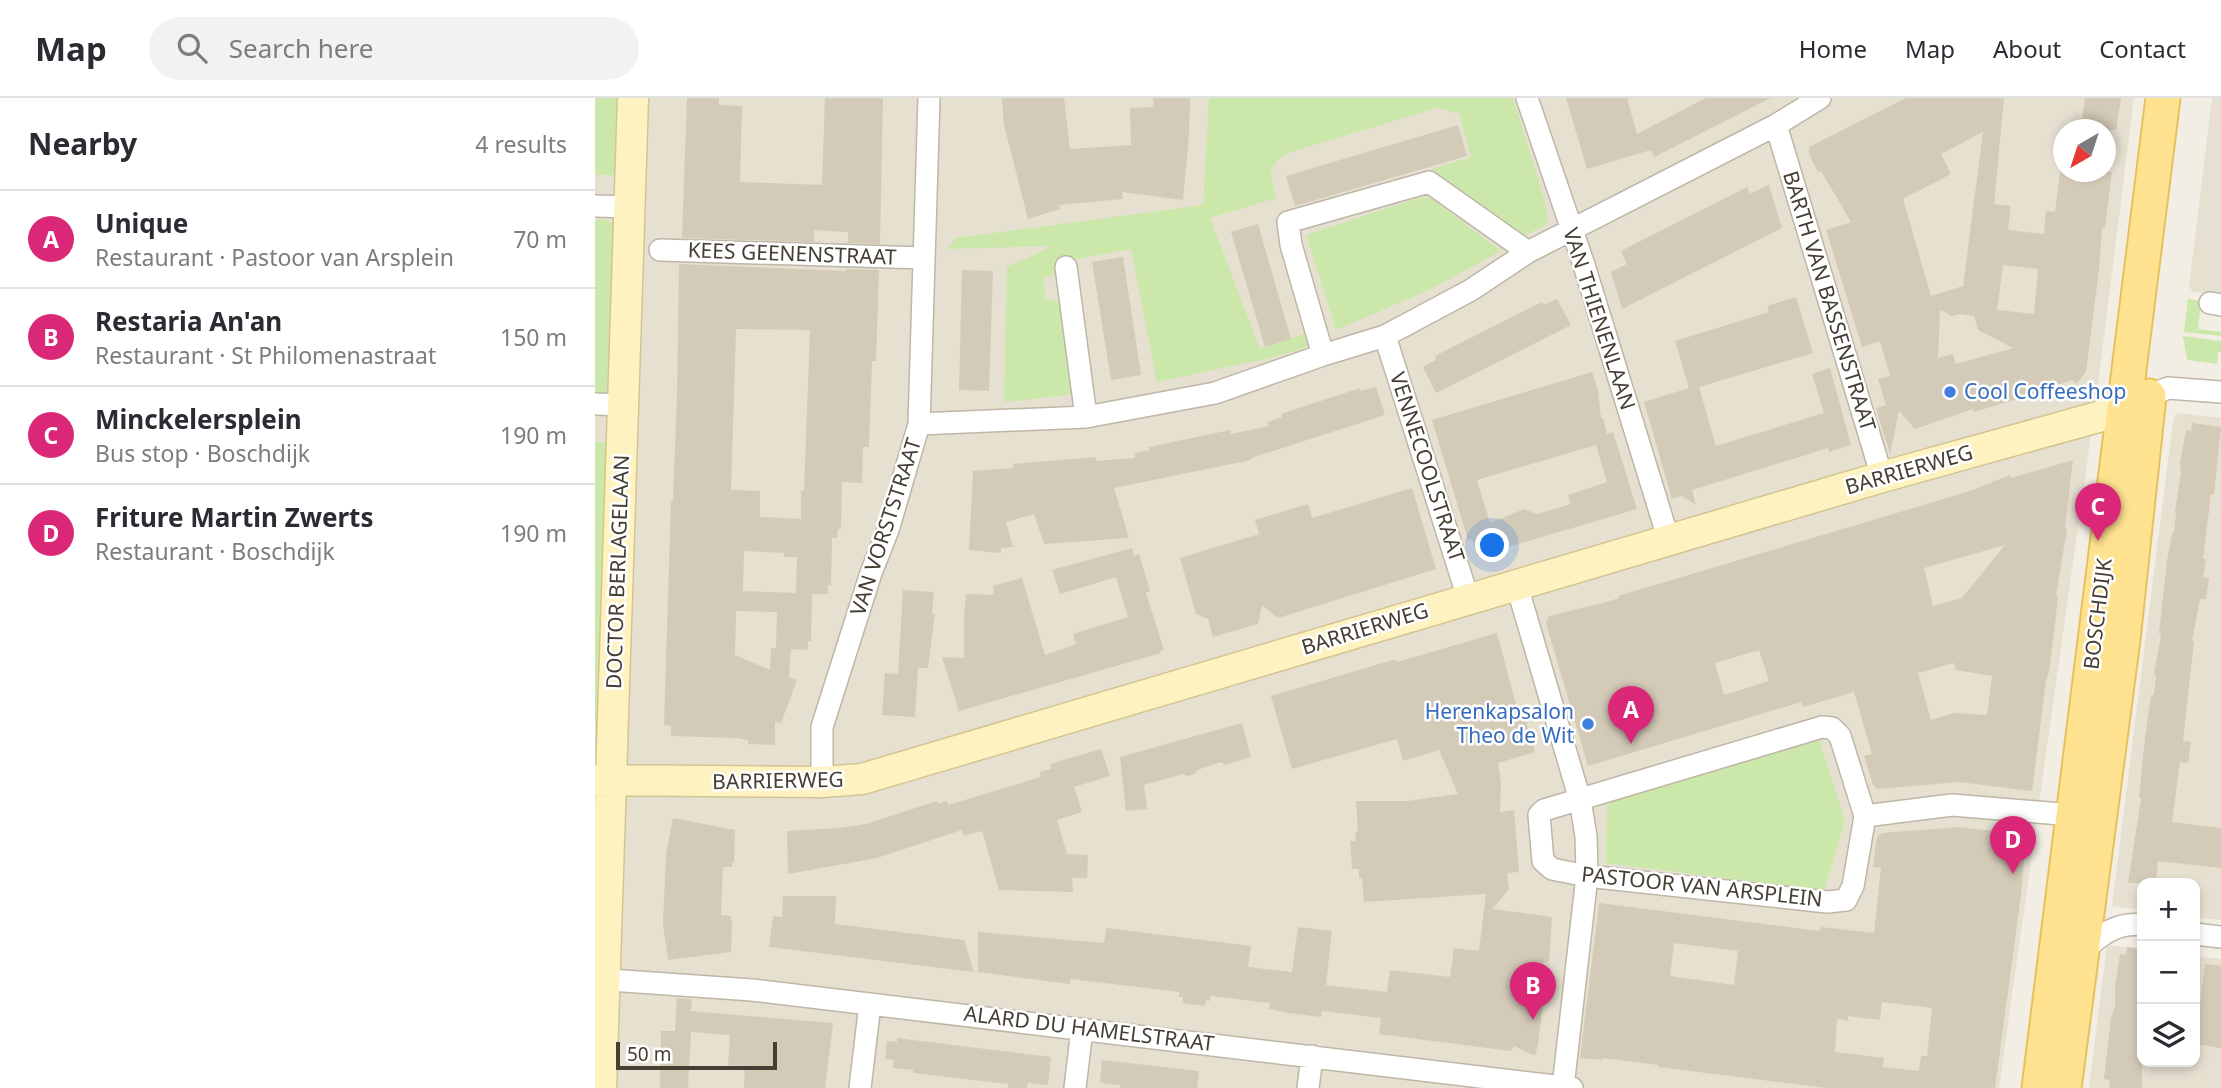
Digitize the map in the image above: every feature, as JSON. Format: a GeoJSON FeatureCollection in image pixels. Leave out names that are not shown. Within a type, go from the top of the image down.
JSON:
{"type":"FeatureCollection","features":[{"type":"Feature","properties":{"kind":"main road","name":"BOSCHDIJK"},"geometry":{"type":"LineString","coordinates":[[2064,1088],[2123,639],[2137,401],[2163,98]]}},
{"type":"Feature","properties":{"kind":"main road","name":"BOSCHDIJK"},"geometry":{"type":"LineString","coordinates":[[2039,1088],[2073,816],[2185,98]]}},
{"type":"Feature","properties":{"kind":"street","name":"DOCTOR BERLAGELAAN"},"geometry":{"type":"LineString","coordinates":[[601,1088],[600,979],[609,405],[629,208],[633,98]]}},
{"type":"Feature","properties":{"kind":"street","name":"VAN VORSTSTRAAT"},"geometry":{"type":"LineString","coordinates":[[822,782],[822,727],[871,573],[888,530],[919,424],[929,98]]}},
{"type":"Feature","properties":{"kind":"street","name":"VAN THIENENLAAN"},"geometry":{"type":"LineString","coordinates":[[1527,98],[1570,232],[1584,265],[1669,541]]}},
{"type":"Feature","properties":{"kind":"street"},"geometry":{"type":"LineString","coordinates":[[919,424],[1086,417],[1215,393],[1385,336],[1471,290],[1528,252],[1776,125],[1820,98]]}},
{"type":"Feature","properties":{"kind":"street","name":"BARTH VAN BASSENSTRAAT"},"geometry":{"type":"LineString","coordinates":[[1776,125],[1882,477]]}},
{"type":"Feature","properties":{"kind":"street"},"geometry":{"type":"LineString","coordinates":[[1323,355],[1291,246],[1289,222],[1429,182],[1528,252]]}},
{"type":"Feature","properties":{"kind":"street"},"geometry":{"type":"LineString","coordinates":[[595,206],[629,208]]}},
{"type":"Feature","properties":{"kind":"street","name":"KEES GEENENSTRAAT"},"geometry":{"type":"LineString","coordinates":[[660,250],[924,258]]}},
{"type":"Feature","properties":{"kind":"street"},"geometry":{"type":"LineString","coordinates":[[1066,267],[1086,417]]}},
{"type":"Feature","properties":{"kind":"street","name":"VENNECOOLSTRAAT"},"geometry":{"type":"LineString","coordinates":[[1385,336],[1468,598]]}},
{"type":"Feature","properties":{"kind":"street"},"geometry":{"type":"LineString","coordinates":[[2137,401],[2168,388],[2221,392]]}},
{"type":"Feature","properties":{"kind":"street","name":"BARRIERWEG"},"geometry":{"type":"LineString","coordinates":[[603,780],[822,782],[862,779],[1468,598],[2105,415],[2137,401]]}},
{"type":"Feature","properties":{"kind":"street"},"geometry":{"type":"LineString","coordinates":[[1517,586],[1580,800],[1585,836],[1587,876],[1557,1087]]}},
{"type":"Feature","properties":{"kind":"street","name":"PASTOOR VAN ARSPLEIN"},"geometry":{"type":"LineString","coordinates":[[1822,727],[1832,728],[1840,736],[1865,816],[1853,886],[1846,900],[1827,902],[1587,876],[1552,869],[1543,861],[1539,815],[1543,810],[1822,727]]}},
{"type":"Feature","properties":{"kind":"street"},"geometry":{"type":"LineString","coordinates":[[1865,816],[1952,805],[2073,816]]}},
{"type":"Feature","properties":{"kind":"street"},"geometry":{"type":"LineString","coordinates":[[2083,951],[2096,938],[2111,929],[2137,925]]}},
{"type":"Feature","properties":{"kind":"street"},"geometry":{"type":"LineString","coordinates":[[2200,935],[2221,937]]}},
{"type":"Feature","properties":{"kind":"street","name":"ALARD DU HAMELSTRAAT"},"geometry":{"type":"LineString","coordinates":[[600,979],[752,990],[1557,1087]]}},
{"type":"Feature","properties":{"kind":"street"},"geometry":{"type":"LineString","coordinates":[[860,1088],[870,1004]]}},
{"type":"Feature","properties":{"kind":"street"},"geometry":{"type":"LineString","coordinates":[[1075,1088],[1082,1029]]}},
{"type":"Feature","properties":{"kind":"street"},"geometry":{"type":"LineString","coordinates":[[1308,1088],[1312,1056]]}},
{"type":"Feature","properties":{"kind":"shaded area"},"geometry":{"type":"Polygon","coordinates":[[[595,98],[2134,98],[2098,385],[1999,1088],[595,1088],[595,98]]]}},
{"type":"Feature","properties":{"kind":"shaded area"},"geometry":{"type":"Polygon","coordinates":[[[2212,98],[2221,98],[2221,295],[2193,292],[2189,287],[2212,98]]]}},
{"type":"Feature","properties":{"kind":"shaded area"},"geometry":{"type":"Polygon","coordinates":[[[2180,413],[2221,418],[2221,920],[2200,918],[2200,878],[2137,878],[2137,909],[2112,906],[2175,415],[2180,413]]]}},
{"type":"Feature","properties":{"kind":"shaded area"},"geometry":{"type":"Polygon","coordinates":[[[2107,945],[2137,948],[2137,1067],[2200,1067],[2200,957],[2221,959],[2221,1088],[2089,1088],[2107,945]]]}},
{"type":"Feature","properties":{"kind":"green space"},"geometry":{"type":"Polygon","coordinates":[[[595,98],[620,98],[617,175],[595,175],[595,98]]]}},
{"type":"Feature","properties":{"kind":"green space"},"geometry":{"type":"Polygon","coordinates":[[[1209,98],[1513,98],[1545,202],[1548,223],[1522,237],[1432,169],[1471,157],[1459,113],[1437,108],[1288,153],[1276,163],[1271,172],[1277,198],[1210,218],[1260,349],[1313,331],[1307,347],[1270,358],[1157,382],[1131,249],[1068,261],[1066,270],[1044,278],[1045,298],[1064,303],[1076,394],[1004,402],[1007,267],[1053,246],[947,249],[956,238],[1203,205],[1209,98]]]}},
{"type":"Feature","properties":{"kind":"green space"},"geometry":{"type":"Polygon","coordinates":[[[1422,197],[1431,198],[1501,251],[1429,290],[1336,330],[1306,235],[1422,197]]]}},
{"type":"Feature","properties":{"kind":"green space"},"geometry":{"type":"Polygon","coordinates":[[[595,221],[609,221],[616,229],[611,386],[603,394],[595,394],[595,221]]]}},
{"type":"Feature","properties":{"kind":"green space"},"geometry":{"type":"Polygon","coordinates":[[[2188,299],[2201,301],[2198,329],[2221,332],[2221,336],[2184,332],[2188,299]]]}},
{"type":"Feature","properties":{"kind":"green space"},"geometry":{"type":"Polygon","coordinates":[[[2183,336],[2221,341],[2217,364],[2187,360],[2183,336]]]}},
{"type":"Feature","properties":{"kind":"green space"},"geometry":{"type":"Polygon","coordinates":[[[595,442],[609,442],[604,731],[595,731],[595,442]]]}},
{"type":"Feature","properties":{"kind":"green space"},"geometry":{"type":"Polygon","coordinates":[[[1818,736],[1845,821],[1824,891],[1606,863],[1607,803],[1818,736]]]}},
{"type":"Feature","properties":{"kind":"building"},"geometry":{"type":"Polygon","coordinates":[[[687,98],[719,98],[719,105],[742,106],[740,182],[822,185],[825,98],[883,98],[880,244],[848,243],[848,232],[814,230],[814,242],[682,238],[687,98]]]}},
{"type":"Feature","properties":{"kind":"building"},"geometry":{"type":"Polygon","coordinates":[[[1002,98],[1064,98],[1070,149],[1131,145],[1130,108],[1154,107],[1153,98],[1190,98],[1183,200],[1122,192],[1123,199],[1059,205],[1060,209],[1028,219],[1004,125],[1002,98]]]}},
{"type":"Feature","properties":{"kind":"building"},"geometry":{"type":"Polygon","coordinates":[[[1566,98],[1627,98],[1637,134],[1706,98],[1771,98],[1654,157],[1651,150],[1587,169],[1566,98]]]}},
{"type":"Feature","properties":{"kind":"building"},"geometry":{"type":"Polygon","coordinates":[[[1906,98],[2004,98],[1994,204],[2011,206],[2008,230],[2044,234],[2046,211],[2055,212],[2059,182],[2111,182],[2105,227],[2102,229],[2086,372],[2076,384],[2072,380],[2054,388],[1974,412],[1973,409],[1915,429],[1899,411],[1890,454],[1876,408],[1886,405],[1878,379],[1890,376],[1880,341],[1862,347],[1826,230],[1851,222],[1809,154],[1809,147],[1906,98]],[[1983,132],[1941,154],[1951,174],[1903,199],[1931,296],[1963,286],[1983,132]],[[2003,265],[1997,310],[2034,314],[2038,269],[2003,265]],[[1940,310],[1938,358],[1953,354],[1956,364],[2013,348],[1978,330],[1974,316],[1952,316],[1940,310]]]}},
{"type":"Feature","properties":{"kind":"building"},"geometry":{"type":"Polygon","coordinates":[[[2085,98],[2121,98],[2116,130],[2116,119],[2082,119],[2085,98]]]}},
{"type":"Feature","properties":{"kind":"building"},"geometry":{"type":"Polygon","coordinates":[[[1458,125],[1467,156],[1295,206],[1286,176],[1458,125]]]}},
{"type":"Feature","properties":{"kind":"building"},"geometry":{"type":"Polygon","coordinates":[[[1769,185],[1782,228],[1622,309],[1611,272],[1627,264],[1621,251],[1747,187],[1750,194],[1769,185]]]}},
{"type":"Feature","properties":{"kind":"building"},"geometry":{"type":"Polygon","coordinates":[[[1258,224],[1291,339],[1265,347],[1231,232],[1258,224]]]}},
{"type":"Feature","properties":{"kind":"building"},"geometry":{"type":"Polygon","coordinates":[[[1123,257],[1141,375],[1111,380],[1092,262],[1123,257]]]}},
{"type":"Feature","properties":{"kind":"building"},"geometry":{"type":"Polygon","coordinates":[[[679,264],[879,270],[876,361],[872,361],[869,447],[863,447],[862,483],[842,482],[841,529],[838,529],[837,538],[832,538],[831,585],[828,585],[828,594],[812,594],[811,641],[808,641],[808,650],[791,649],[789,677],[797,680],[781,723],[775,722],[775,745],[748,744],[748,740],[737,738],[671,736],[671,726],[664,725],[677,395],[679,264]],[[736,329],[731,490],[760,491],[760,517],[801,519],[810,330],[736,329]],[[744,551],[743,591],[796,593],[797,557],[784,557],[784,553],[744,551]],[[736,611],[735,655],[770,670],[771,648],[776,648],[777,612],[736,611]]]}},
{"type":"Feature","properties":{"kind":"building"},"geometry":{"type":"Polygon","coordinates":[[[962,270],[993,271],[989,391],[959,390],[962,270]]]}},
{"type":"Feature","properties":{"kind":"building"},"geometry":{"type":"Polygon","coordinates":[[[1796,297],[1813,353],[1699,387],[1716,446],[1824,413],[1812,374],[1830,368],[1851,445],[1829,452],[1828,448],[1692,490],[1696,505],[1682,496],[1672,499],[1644,402],[1689,388],[1675,341],[1769,312],[1767,306],[1796,297]]]}},
{"type":"Feature","properties":{"kind":"building"},"geometry":{"type":"Polygon","coordinates":[[[1557,299],[1571,325],[1436,393],[1423,367],[1436,360],[1435,356],[1542,302],[1544,305],[1557,299]]]}},
{"type":"Feature","properties":{"kind":"building"},"geometry":{"type":"Polygon","coordinates":[[[1592,372],[1598,390],[1601,418],[1607,434],[1613,432],[1637,509],[1477,556],[1472,539],[1468,540],[1432,420],[1592,372]],[[1596,445],[1477,480],[1490,523],[1524,509],[1537,514],[1571,504],[1568,495],[1607,482],[1596,445]]]}},
{"type":"Feature","properties":{"kind":"building"},"geometry":{"type":"Polygon","coordinates":[[[1376,387],[1385,415],[1251,460],[1114,488],[1129,538],[1044,544],[1034,514],[1006,522],[1013,547],[1001,548],[1001,553],[969,550],[973,471],[1013,468],[1013,464],[1096,457],[1096,461],[1135,458],[1134,453],[1150,450],[1149,447],[1230,430],[1231,434],[1269,426],[1267,422],[1282,417],[1281,414],[1360,388],[1361,391],[1376,387]]]}},
{"type":"Feature","properties":{"kind":"building"},"geometry":{"type":"Polygon","coordinates":[[[2192,423],[2221,427],[2214,495],[2211,494],[2203,559],[2206,559],[2203,577],[2209,578],[2206,599],[2200,599],[2192,641],[2183,741],[2191,742],[2188,763],[2180,762],[2172,822],[2221,828],[2221,868],[2158,861],[2156,878],[2137,878],[2137,883],[2128,883],[2141,799],[2139,797],[2145,737],[2151,696],[2154,694],[2154,673],[2161,636],[2159,633],[2167,561],[2174,532],[2180,462],[2186,430],[2191,431],[2192,423]]]}},
{"type":"Feature","properties":{"kind":"building"},"geometry":{"type":"Polygon","coordinates":[[[2073,460],[2067,529],[2056,595],[2054,633],[2032,791],[1959,782],[1878,789],[1873,785],[1864,756],[1872,754],[1854,692],[1803,707],[1801,702],[1588,766],[1546,623],[1549,616],[1603,603],[1619,598],[1618,596],[1967,492],[2010,475],[2011,478],[2073,460]],[[2005,545],[1924,568],[1933,606],[1962,598],[2005,545]],[[1759,650],[1715,663],[1724,695],[1769,681],[1759,650]],[[1954,663],[1918,673],[1931,720],[1954,713],[1987,715],[1992,676],[1956,670],[1954,663]]]}},
{"type":"Feature","properties":{"kind":"building"},"geometry":{"type":"Polygon","coordinates":[[[1412,488],[1436,569],[1278,618],[1262,605],[1258,624],[1213,637],[1208,619],[1196,614],[1180,558],[1259,534],[1255,520],[1308,504],[1312,518],[1412,488]]]}},
{"type":"Feature","properties":{"kind":"building"},"geometry":{"type":"Polygon","coordinates":[[[1132,548],[1134,556],[1139,554],[1150,591],[1146,593],[1164,650],[1160,651],[1161,653],[959,711],[942,657],[964,658],[966,594],[994,595],[993,586],[1022,578],[1045,655],[1076,644],[1073,634],[1128,617],[1116,577],[1060,594],[1052,570],[1132,548]]]}},
{"type":"Feature","properties":{"kind":"building"},"geometry":{"type":"Polygon","coordinates":[[[903,590],[934,592],[932,614],[935,614],[928,668],[918,668],[915,717],[882,715],[885,673],[898,674],[903,590]]]}},
{"type":"Feature","properties":{"kind":"building"},"geometry":{"type":"Polygon","coordinates":[[[1497,633],[1519,716],[1524,714],[1535,752],[1498,763],[1501,782],[1500,812],[1514,810],[1519,872],[1507,873],[1509,889],[1492,909],[1552,917],[1549,961],[1532,968],[1546,980],[1535,1056],[1514,1046],[1511,1051],[1379,1034],[1381,1018],[1322,1011],[1321,1017],[1288,1013],[1269,1009],[1270,1003],[1210,996],[1210,1001],[1206,1000],[1205,1006],[1182,1003],[1183,997],[1179,997],[1179,992],[1071,979],[1070,984],[978,972],[978,932],[1104,943],[1106,928],[1251,946],[1248,967],[1292,972],[1298,927],[1332,931],[1326,985],[1387,992],[1390,970],[1450,977],[1454,948],[1479,951],[1486,894],[1364,902],[1359,869],[1352,869],[1350,841],[1356,841],[1355,832],[1358,831],[1356,801],[1407,801],[1458,794],[1439,750],[1403,761],[1397,739],[1292,769],[1271,696],[1497,633]]]}},
{"type":"Feature","properties":{"kind":"building"},"geometry":{"type":"Polygon","coordinates":[[[1242,723],[1251,757],[1225,765],[1221,762],[1197,770],[1195,774],[1183,774],[1144,785],[1147,809],[1126,811],[1120,757],[1242,723]]]}},
{"type":"Feature","properties":{"kind":"building"},"geometry":{"type":"Polygon","coordinates":[[[1101,749],[1110,776],[1074,787],[1082,812],[1057,820],[1067,854],[1088,855],[1087,878],[1072,878],[1073,892],[999,890],[982,831],[964,836],[962,830],[877,858],[788,874],[787,831],[866,824],[937,801],[938,804],[947,801],[948,805],[1041,777],[1040,772],[1051,769],[1050,764],[1101,749]]]}},
{"type":"Feature","properties":{"kind":"building"},"geometry":{"type":"Polygon","coordinates":[[[673,818],[735,830],[734,863],[732,862],[732,867],[723,867],[721,915],[731,916],[731,952],[668,960],[663,924],[666,854],[673,818]]]}},
{"type":"Feature","properties":{"kind":"building"},"geometry":{"type":"Polygon","coordinates":[[[1959,827],[2026,835],[2021,895],[1995,1088],[1826,1088],[1602,1058],[1580,1058],[1599,903],[1820,931],[1821,927],[1874,933],[1881,868],[1873,867],[1877,837],[1882,833],[1959,827]],[[1674,943],[1670,976],[1734,985],[1738,951],[1674,943]],[[1882,1002],[1880,1020],[1848,1016],[1848,1021],[1837,1019],[1835,1052],[1884,1058],[1883,1067],[1919,1071],[1921,1056],[1927,1056],[1932,1008],[1882,1002]]]}},
{"type":"Feature","properties":{"kind":"building"},"geometry":{"type":"Polygon","coordinates":[[[783,896],[836,896],[835,924],[964,940],[974,972],[769,947],[773,916],[782,917],[783,896]]]}},
{"type":"Feature","properties":{"kind":"building"},"geometry":{"type":"Polygon","coordinates":[[[2127,947],[2137,948],[2137,1067],[2142,1067],[2142,1088],[2109,1088],[2110,1080],[2104,1079],[2111,1018],[2115,1007],[2120,954],[2126,955],[2127,947]]]}},
{"type":"Feature","properties":{"kind":"building"},"geometry":{"type":"Polygon","coordinates":[[[2205,964],[2221,966],[2221,1048],[2200,1045],[2200,1004],[2205,964]]]}},
{"type":"Feature","properties":{"kind":"building"},"geometry":{"type":"Polygon","coordinates":[[[677,998],[692,999],[691,1011],[833,1023],[825,1088],[744,1088],[745,1066],[728,1065],[730,1035],[691,1032],[688,1088],[660,1088],[661,1031],[675,1031],[677,998]]]}},
{"type":"Feature","properties":{"kind":"building"},"geometry":{"type":"Polygon","coordinates":[[[897,1038],[1051,1057],[1048,1085],[1028,1083],[1027,1088],[1008,1088],[1008,1084],[913,1073],[913,1070],[893,1068],[894,1060],[885,1059],[887,1041],[897,1042],[897,1038]]]}},
{"type":"Feature","properties":{"kind":"building"},"geometry":{"type":"Polygon","coordinates":[[[1102,1060],[1199,1071],[1197,1088],[1120,1088],[1120,1085],[1100,1083],[1102,1060]]]}},
{"type":"Feature","properties":{"kind":"place","name":"Cool Coffeeshop"},"geometry":{"type":"Point","coordinates":[1950,392]}},
{"type":"Feature","properties":{"kind":"place","name":"Minckelersplein"},"geometry":{"type":"Point","coordinates":[2098,541]}},
{"type":"Feature","properties":{"kind":"place","name":"Herenkapsalon Theo de Wit"},"geometry":{"type":"Point","coordinates":[1588,724]}},
{"type":"Feature","properties":{"kind":"place","name":"Unique"},"geometry":{"type":"Point","coordinates":[1631,744]}},
{"type":"Feature","properties":{"kind":"place","name":"Friture Martin Zwerts"},"geometry":{"type":"Point","coordinates":[2013,874]}},
{"type":"Feature","properties":{"kind":"place","name":"Restaria An'an"},"geometry":{"type":"Point","coordinates":[1533,1020]}}]}
